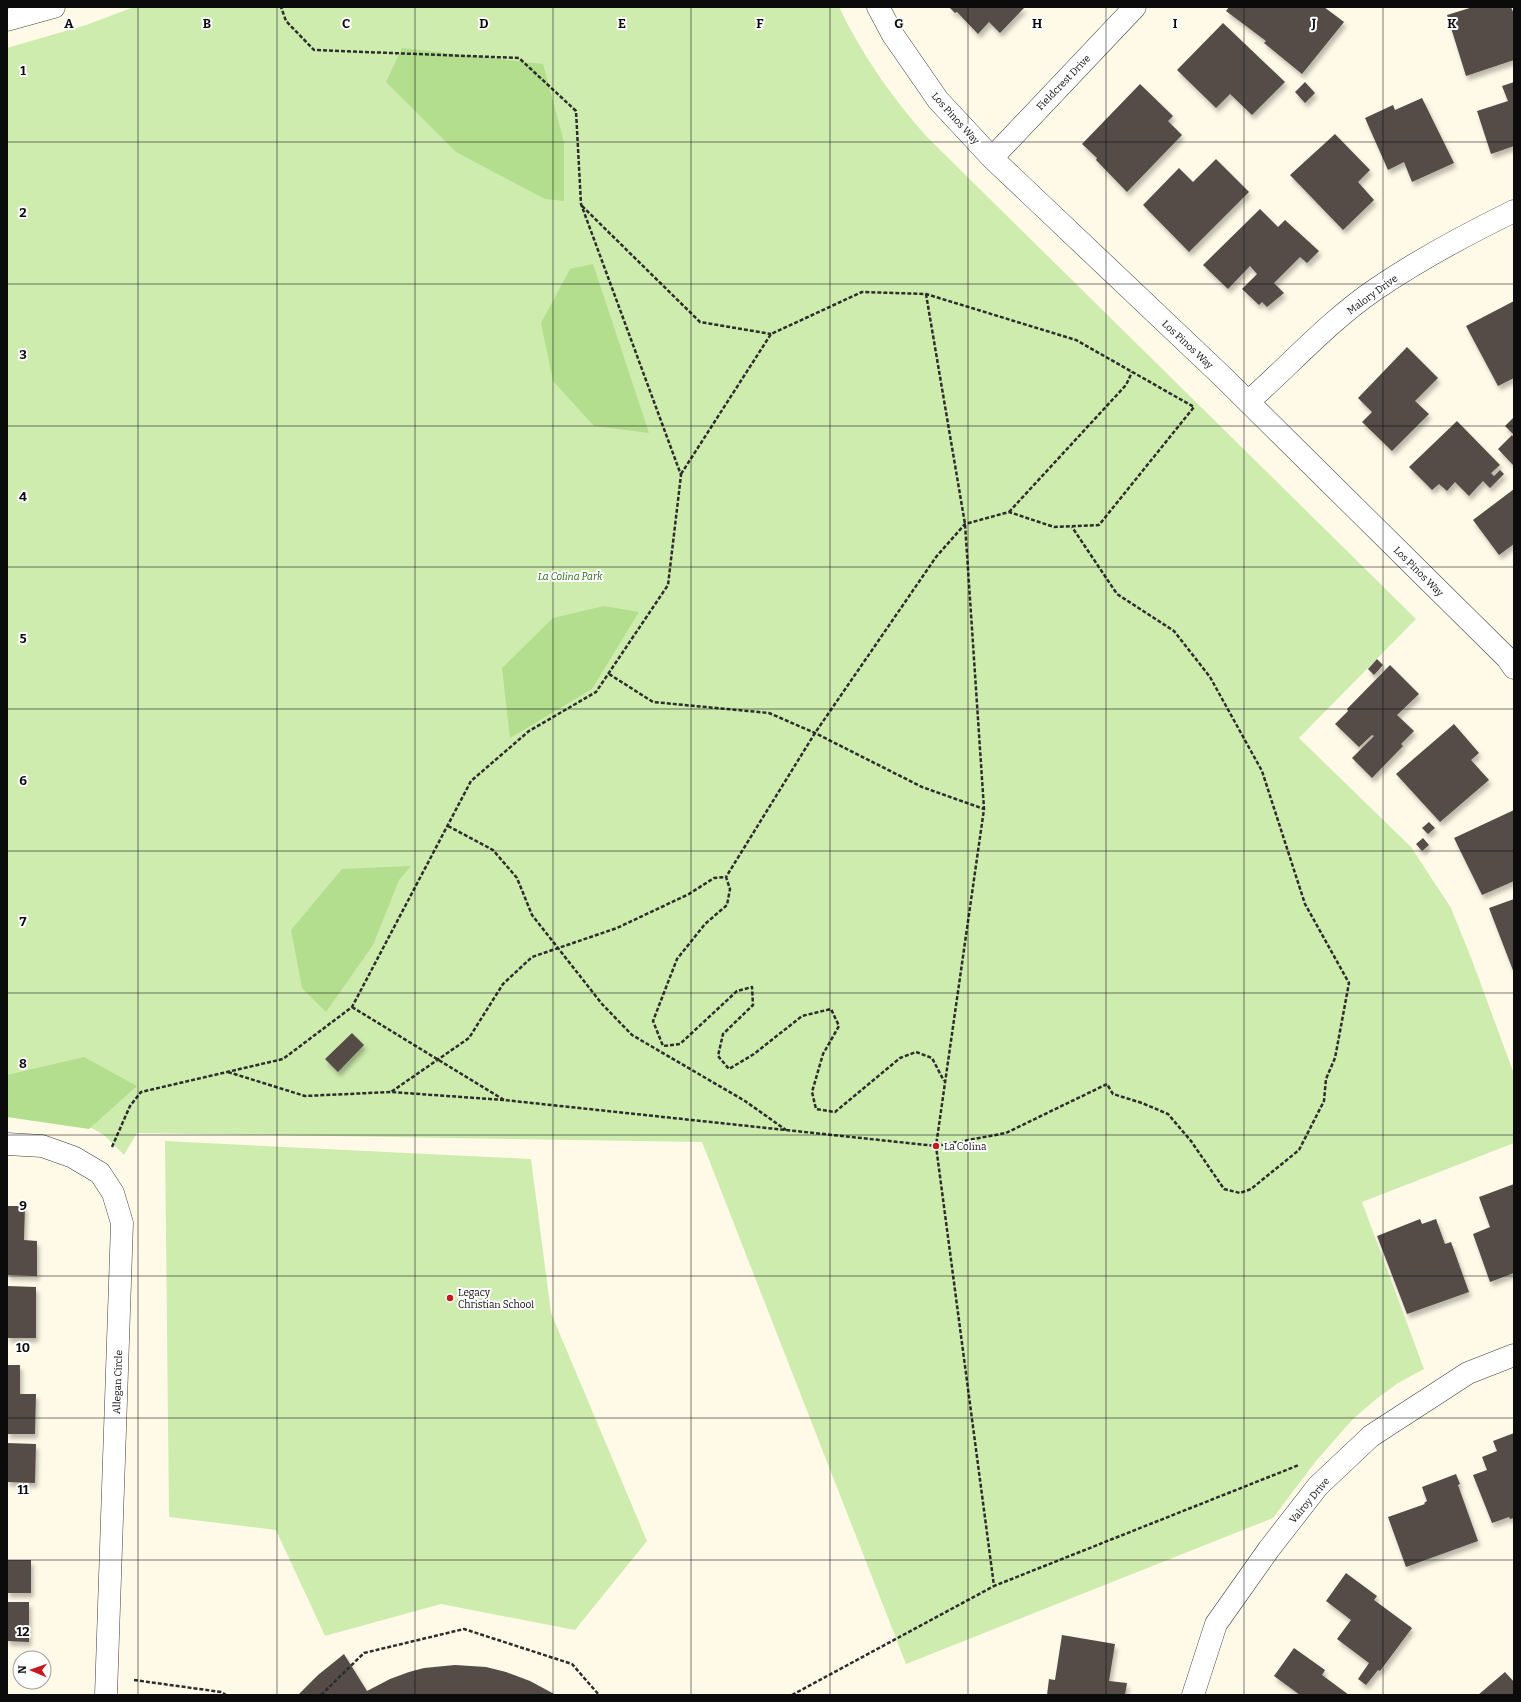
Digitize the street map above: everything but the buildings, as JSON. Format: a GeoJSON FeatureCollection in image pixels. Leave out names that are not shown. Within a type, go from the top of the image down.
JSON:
{"type":"FeatureCollection","features":[{"type":"Feature","properties":{"kind":"street"},"geometry":{"type":"LineString","coordinates":[[7,20],[54,7]]}},
{"type":"Feature","properties":{"kind":"street","name":"Los Pinos Way"},"geometry":{"type":"LineString","coordinates":[[878,7],[893,34],[938,100],[992,158],[1248,402],[1512,660]]}},
{"type":"Feature","properties":{"kind":"street","name":"Fieldcrest Drive"},"geometry":{"type":"LineString","coordinates":[[992,158],[1135,7]]}},
{"type":"Feature","properties":{"kind":"street","name":"Malory Drive"},"geometry":{"type":"LineString","coordinates":[[1248,402],[1317,336],[1375,289],[1454,241],[1514,211]]}},
{"type":"Feature","properties":{"kind":"street","name":"Allegan Circle"},"geometry":{"type":"LineString","coordinates":[[7,1144],[42,1146],[72,1157],[100,1173],[113,1193],[122,1223],[106,1686]]}},
{"type":"Feature","properties":{"kind":"street","name":"Valroy Drive"},"geometry":{"type":"LineString","coordinates":[[1193,1695],[1216,1624],[1269,1549],[1318,1486],[1371,1436],[1468,1373],[1514,1355]]}},
{"type":"Feature","properties":{"kind":"path"},"geometry":{"type":"LineString","coordinates":[[281,7],[286,21],[314,50],[519,58],[576,111],[581,204],[681,475]]}},
{"type":"Feature","properties":{"kind":"path"},"geometry":{"type":"LineString","coordinates":[[581,204],[700,322],[771,334]]}},
{"type":"Feature","properties":{"kind":"path"},"geometry":{"type":"LineString","coordinates":[[100,1173],[130,1106],[141,1092],[283,1060],[352,1008],[471,781],[529,731],[596,692],[668,585],[681,475],[771,334],[862,292],[926,294],[1076,340],[1194,407],[1099,525],[1054,527],[1009,512]]}},
{"type":"Feature","properties":{"kind":"path"},"geometry":{"type":"LineString","coordinates":[[926,294],[965,524],[984,809],[936,1146],[994,1586]]}},
{"type":"Feature","properties":{"kind":"path"},"geometry":{"type":"LineString","coordinates":[[945,1082],[932,1058],[916,1052],[900,1058],[835,1112],[816,1109],[812,1092],[823,1054],[840,1026],[831,1009],[802,1016],[754,1054],[729,1069],[718,1056],[723,1034],[753,1005],[752,987],[737,991],[680,1044],[663,1046],[653,1021],[677,959],[705,924],[727,905],[730,889],[726,877],[815,732],[936,558],[965,524],[1009,512],[1126,385],[1132,372]]}},
{"type":"Feature","properties":{"kind":"path"},"geometry":{"type":"LineString","coordinates":[[228,1072],[305,1096],[391,1092],[504,1100],[936,1146],[1006,1133],[1107,1084],[1112,1094],[1142,1103],[1168,1114],[1191,1141],[1224,1189],[1240,1193],[1251,1189],[1299,1150],[1324,1101],[1326,1079],[1335,1058],[1349,983],[1305,904],[1262,770],[1210,677],[1174,631],[1117,594],[1072,527]]}},
{"type":"Feature","properties":{"kind":"path"},"geometry":{"type":"LineString","coordinates":[[608,674],[653,702],[769,713],[815,732],[922,787],[984,809]]}},
{"type":"Feature","properties":{"kind":"path"},"geometry":{"type":"LineString","coordinates":[[448,826],[493,850],[517,878],[532,915],[602,1004],[632,1035],[744,1101],[786,1130]]}},
{"type":"Feature","properties":{"kind":"path"},"geometry":{"type":"LineString","coordinates":[[391,1092],[469,1038],[503,984],[532,957],[617,928],[689,894],[714,878],[726,877]]}},
{"type":"Feature","properties":{"kind":"path"},"geometry":{"type":"LineString","coordinates":[[352,1008],[504,1100]]}},
{"type":"Feature","properties":{"kind":"path"},"geometry":{"type":"LineString","coordinates":[[792,1695],[994,1586],[1304,1463]]}},
{"type":"Feature","properties":{"kind":"path"},"geometry":{"type":"LineString","coordinates":[[321,1695],[364,1653],[464,1629],[572,1664],[599,1695]]}},
{"type":"Feature","properties":{"kind":"path"},"geometry":{"type":"LineString","coordinates":[[106,1686],[220,1692],[226,1695]]}},
{"type":"Feature","properties":{"kind":"green space","name":"La Colina Park"},"geometry":{"type":"Polygon","coordinates":[[[134,7],[839,7],[867,58],[901,106],[926,136],[1416,619],[1299,738],[1411,847],[1451,908],[1514,1074],[1514,1143],[1362,1202],[1424,1369],[1398,1383],[1353,1419],[1316,1461],[1273,1518],[906,1664],[702,1142],[137,1133],[124,1155],[104,1135],[81,1122],[7,1112],[7,48],[86,25],[134,7]]]}},
{"type":"Feature","properties":{"kind":"green space"},"geometry":{"type":"Polygon","coordinates":[[[402,48],[543,64],[564,142],[564,201],[545,199],[456,152],[386,82],[402,48]]]}},
{"type":"Feature","properties":{"kind":"green space"},"geometry":{"type":"Polygon","coordinates":[[[593,264],[649,433],[594,426],[553,381],[541,323],[570,269],[593,264]]]}},
{"type":"Feature","properties":{"kind":"green space"},"geometry":{"type":"Polygon","coordinates":[[[604,606],[639,612],[592,689],[510,738],[502,668],[553,618],[604,606]]]}},
{"type":"Feature","properties":{"kind":"green space"},"geometry":{"type":"Polygon","coordinates":[[[411,866],[399,880],[373,945],[326,1012],[302,988],[291,930],[342,869],[411,866]]]}},
{"type":"Feature","properties":{"kind":"green space"},"geometry":{"type":"Polygon","coordinates":[[[84,1057],[137,1086],[89,1129],[7,1117],[7,1075],[84,1057]]]}},
{"type":"Feature","properties":{"kind":"green space"},"geometry":{"type":"Polygon","coordinates":[[[165,1141],[531,1159],[551,1313],[647,1541],[575,1630],[441,1604],[325,1636],[276,1530],[169,1517],[165,1141]]]}},
{"type":"Feature","properties":{"kind":"place","name":"La Colina"},"geometry":{"type":"Point","coordinates":[936,1146]}},
{"type":"Feature","properties":{"kind":"place","name":"Legacy Christian School"},"geometry":{"type":"Point","coordinates":[450,1298]}}]}
